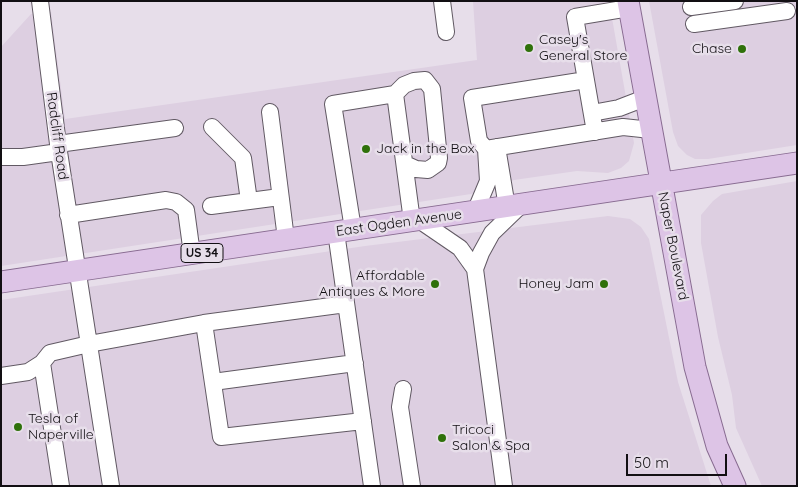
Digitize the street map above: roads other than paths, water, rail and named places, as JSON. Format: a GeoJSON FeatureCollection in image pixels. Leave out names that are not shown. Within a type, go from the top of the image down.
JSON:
{"type":"FeatureCollection","features":[{"type":"Feature","properties":{"kind":"main road","name":"Naper Boulevard"},"geometry":{"type":"LineString","coordinates":[[629,5],[695,367],[717,446],[735,486]]}},
{"type":"Feature","properties":{"kind":"main road","name":"East Ogden Avenue"},"geometry":{"type":"LineString","coordinates":[[1,282],[797,163]]}},
{"type":"Feature","properties":{"kind":"street","name":"Radcliff Road"},"geometry":{"type":"LineString","coordinates":[[40,1],[58,148],[111,486]]}},
{"type":"Feature","properties":{"kind":"street"},"geometry":{"type":"LineString","coordinates":[[442,1],[446,32]]}},
{"type":"Feature","properties":{"kind":"street"},"geometry":{"type":"LineString","coordinates":[[735,1],[692,16],[786,7]]}},
{"type":"Feature","properties":{"kind":"street"},"geometry":{"type":"LineString","coordinates":[[595,132],[576,17],[629,5]]}},
{"type":"Feature","properties":{"kind":"street"},"geometry":{"type":"LineString","coordinates":[[346,182],[333,104],[395,94],[404,85],[414,81],[425,80],[432,89],[438,163],[428,170],[416,169],[405,164]]}},
{"type":"Feature","properties":{"kind":"street"},"geometry":{"type":"LineString","coordinates":[[504,486],[475,269],[481,252],[492,233],[514,206],[491,148],[479,141],[472,98],[586,80]]}},
{"type":"Feature","properties":{"kind":"street"},"geometry":{"type":"LineString","coordinates":[[395,94],[405,164],[416,220],[460,248],[475,269]]}},
{"type":"Feature","properties":{"kind":"street"},"geometry":{"type":"LineString","coordinates":[[592,113],[619,108],[645,98]]}},
{"type":"Feature","properties":{"kind":"street"},"geometry":{"type":"LineString","coordinates":[[372,486],[346,304],[346,182],[350,158],[344,117],[347,107],[355,103],[385,100],[398,113]]}},
{"type":"Feature","properties":{"kind":"street"},"geometry":{"type":"LineString","coordinates":[[270,112],[286,240]]}},
{"type":"Feature","properties":{"kind":"street"},"geometry":{"type":"LineString","coordinates":[[212,127],[243,158],[249,201]]}},
{"type":"Feature","properties":{"kind":"street"},"geometry":{"type":"LineString","coordinates":[[491,148],[632,127],[651,130]]}},
{"type":"Feature","properties":{"kind":"street"},"geometry":{"type":"LineString","coordinates":[[1,157],[23,157],[58,148],[175,128]]}},
{"type":"Feature","properties":{"kind":"street"},"geometry":{"type":"LineString","coordinates":[[475,212],[488,181],[491,148]]}},
{"type":"Feature","properties":{"kind":"street"},"geometry":{"type":"LineString","coordinates":[[211,206],[280,197]]}},
{"type":"Feature","properties":{"kind":"street"},"geometry":{"type":"LineString","coordinates":[[68,216],[166,200],[176,202],[186,210],[192,254]]}},
{"type":"Feature","properties":{"kind":"street"},"geometry":{"type":"LineString","coordinates":[[1,376],[28,372],[42,363],[50,353],[89,344],[204,323],[346,304]]}},
{"type":"Feature","properties":{"kind":"street"},"geometry":{"type":"LineString","coordinates":[[204,323],[221,437],[363,421]]}},
{"type":"Feature","properties":{"kind":"street"},"geometry":{"type":"LineString","coordinates":[[42,363],[61,486]]}},
{"type":"Feature","properties":{"kind":"street"},"geometry":{"type":"LineString","coordinates":[[213,382],[355,363]]}},
{"type":"Feature","properties":{"kind":"street"},"geometry":{"type":"LineString","coordinates":[[403,389],[400,408],[412,486]]}},
{"type":"Feature","properties":{"kind":"place","name":"Casey's General Store"},"geometry":{"type":"Point","coordinates":[529,48]}},
{"type":"Feature","properties":{"kind":"place","name":"Chase"},"geometry":{"type":"Point","coordinates":[742,49]}},
{"type":"Feature","properties":{"kind":"place","name":"Jack in the Box"},"geometry":{"type":"Point","coordinates":[366,149]}},
{"type":"Feature","properties":{"kind":"place","name":"Affordable Antiques & More"},"geometry":{"type":"Point","coordinates":[435,284]}},
{"type":"Feature","properties":{"kind":"place","name":"Honey Jam"},"geometry":{"type":"Point","coordinates":[604,284]}},
{"type":"Feature","properties":{"kind":"place","name":"Tesla of Naperville"},"geometry":{"type":"Point","coordinates":[18,427]}},
{"type":"Feature","properties":{"kind":"place","name":"Tricoci Salon & Spa"},"geometry":{"type":"Point","coordinates":[442,438]}}]}
